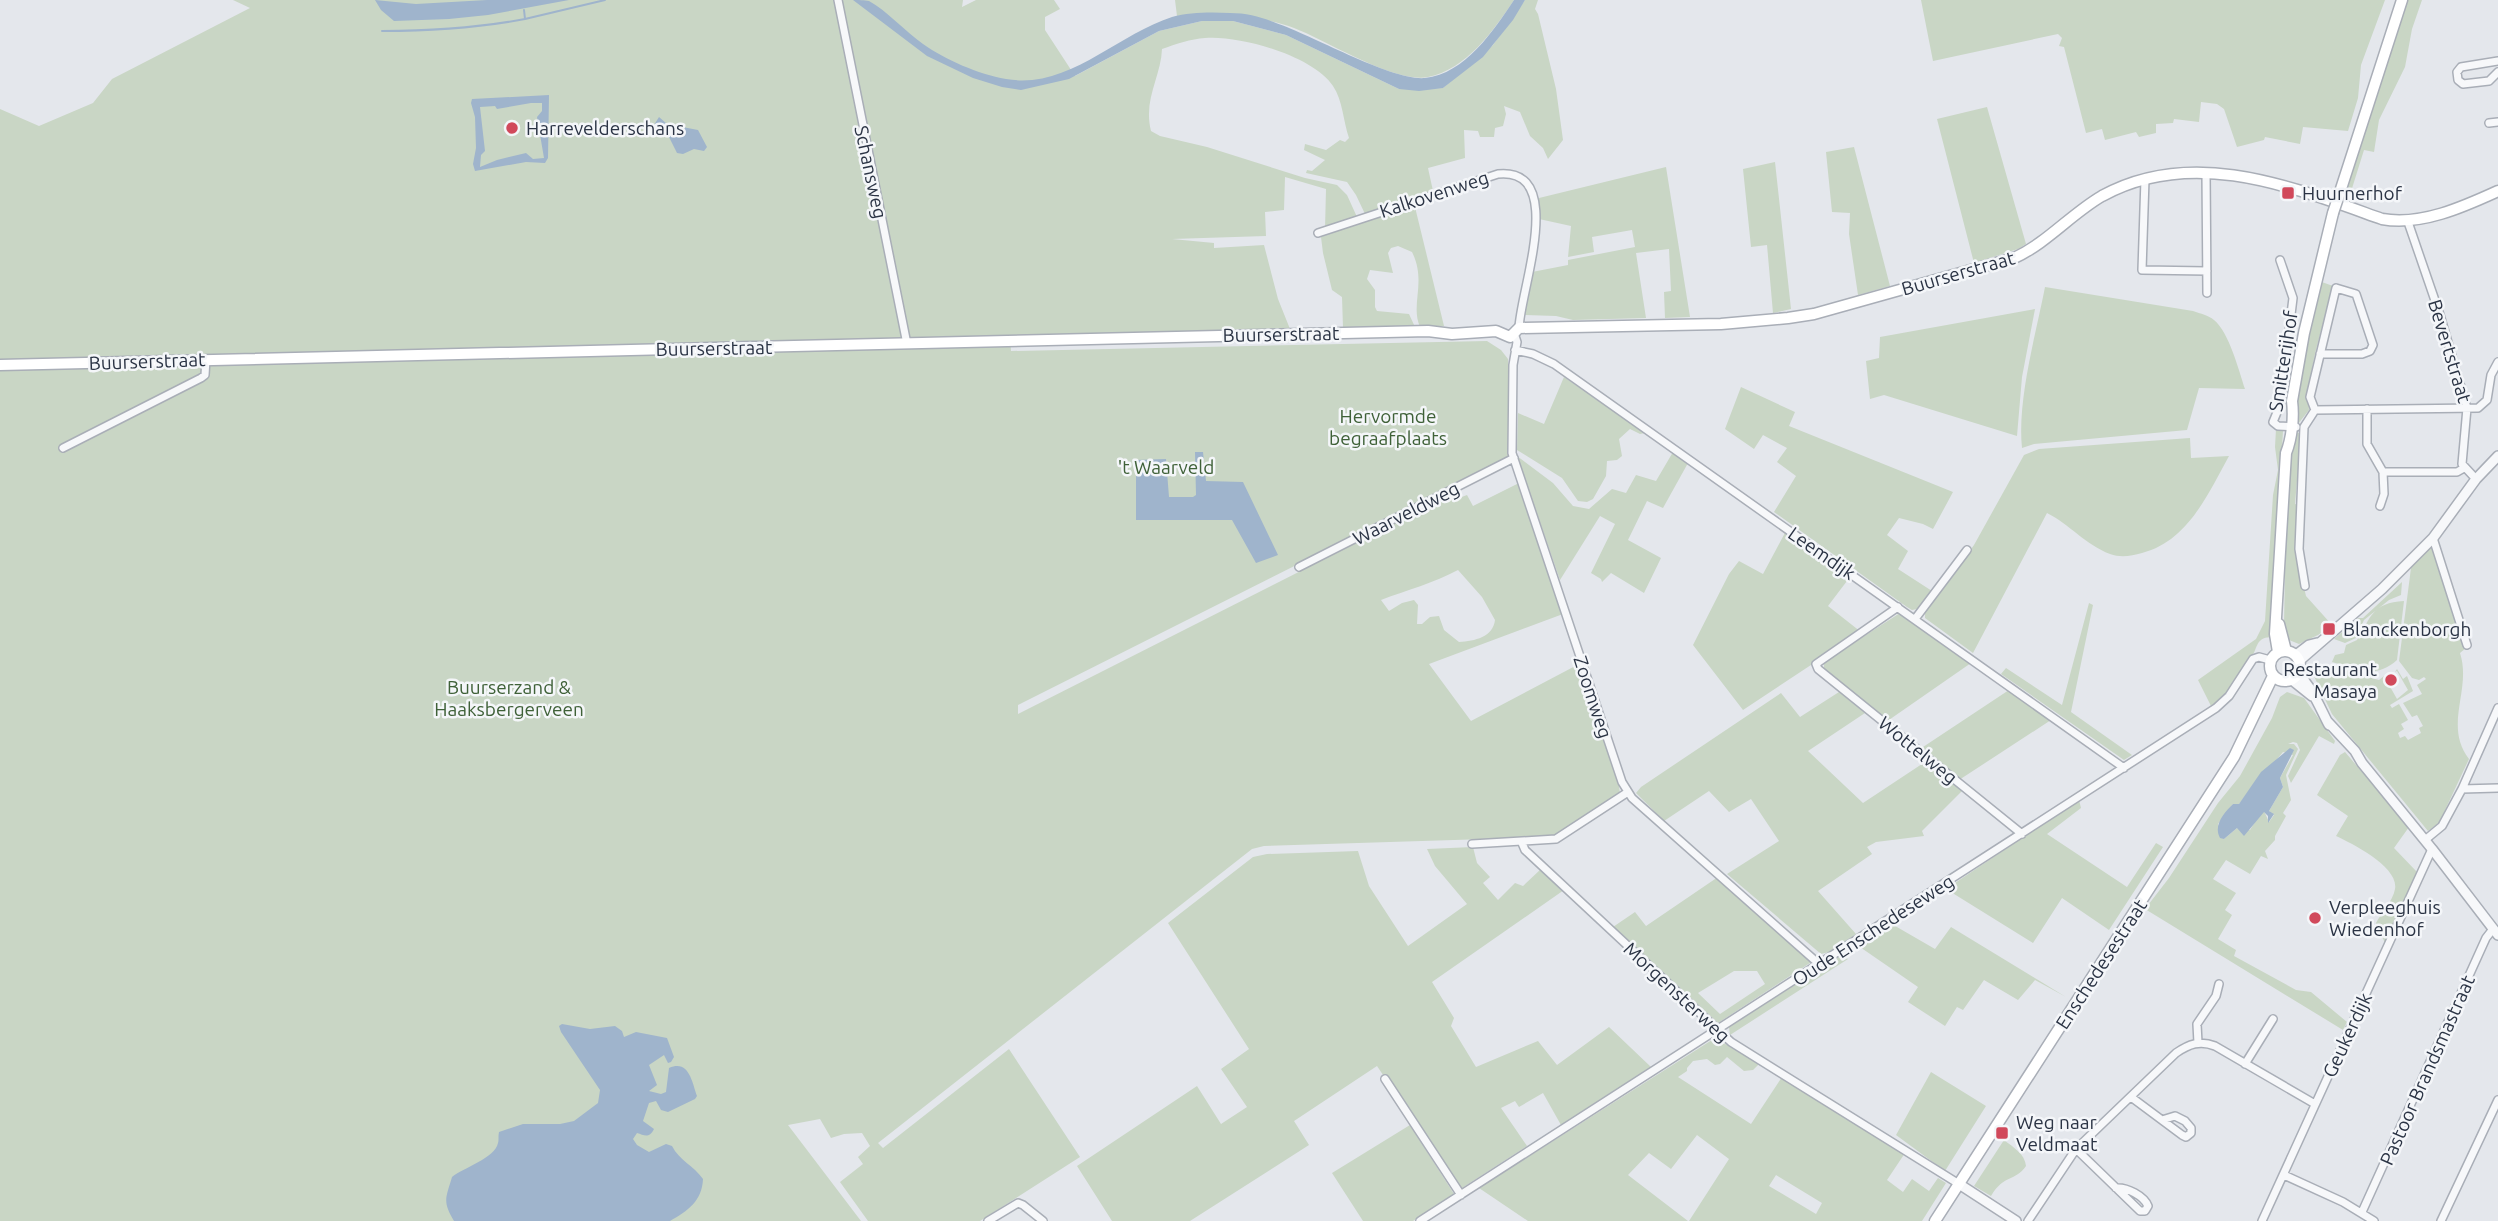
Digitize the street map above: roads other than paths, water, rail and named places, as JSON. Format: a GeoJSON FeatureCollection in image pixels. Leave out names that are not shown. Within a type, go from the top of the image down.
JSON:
{"type":"FeatureCollection","features":[{"type":"Feature","properties":{"kind":"main road"},"geometry":{"type":"LineString","coordinates":[[2286,656],[2269,668],[2276,678],[2295,677],[2286,656],[2278,622],[2291,401],[2304,333],[2333,213],[2402,0]]}},
{"type":"Feature","properties":{"kind":"main road","name":"Buurserstraat"},"geometry":{"type":"LineString","coordinates":[[0,365],[1428,331],[1452,334],[1496,331],[1514,333],[1757,322],[1814,314],[2014,258],[2033,248],[2088,205],[2114,190],[2163,174],[2206,173],[2260,179],[2382,219],[2408,222],[2498,191]]}},
{"type":"Feature","properties":{"kind":"main road","name":"Enschedesestraat"},"geometry":{"type":"LineString","coordinates":[[1934,1221],[2219,780],[2276,678]]}},
{"type":"Feature","properties":{"kind":"street","name":"Schansweg"},"geometry":{"type":"LineString","coordinates":[[838,0],[907,344]]}},
{"type":"Feature","properties":{"kind":"street"},"geometry":{"type":"LineString","coordinates":[[2498,61],[2461,67],[2457,72],[2458,80],[2463,84],[2489,81],[2498,72]]}},
{"type":"Feature","properties":{"kind":"street"},"geometry":{"type":"LineString","coordinates":[[2206,173],[2207,293]]}},
{"type":"Feature","properties":{"kind":"street","name":"Kalkovenweg"},"geometry":{"type":"LineString","coordinates":[[1318,233],[1497,174],[1518,175],[1527,180],[1531,187],[1535,207],[1534,237],[1514,333]]}},
{"type":"Feature","properties":{"kind":"street"},"geometry":{"type":"LineString","coordinates":[[2145,178],[2142,270],[2207,271]]}},
{"type":"Feature","properties":{"kind":"street","name":"Bevertstraat"},"geometry":{"type":"LineString","coordinates":[[2408,222],[2440,315],[2467,408],[2461,460],[2464,468]]}},
{"type":"Feature","properties":{"kind":"street","name":"Smitterijhof"},"geometry":{"type":"LineString","coordinates":[[2280,260],[2293,298],[2280,405],[2273,422],[2278,426],[2288,427]]}},
{"type":"Feature","properties":{"kind":"street"},"geometry":{"type":"LineString","coordinates":[[2315,410],[2310,397],[2320,354],[2336,288],[2356,293],[2373,345],[2370,351],[2362,354],[2320,354]]}},
{"type":"Feature","properties":{"kind":"street","name":"Zoomweg"},"geometry":{"type":"LineString","coordinates":[[1514,333],[1511,435],[1514,458],[1622,782],[1628,792],[1819,964]]}},
{"type":"Feature","properties":{"kind":"street","name":"Leemdijk"},"geometry":{"type":"LineString","coordinates":[[1515,351],[1533,354],[1554,364],[2124,768]]}},
{"type":"Feature","properties":{"kind":"street"},"geometry":{"type":"LineString","coordinates":[[63,448],[201,379],[205,375],[206,359]]}},
{"type":"Feature","properties":{"kind":"street"},"geometry":{"type":"LineString","coordinates":[[2315,410],[2478,408],[2486,403],[2492,373],[2498,362]]}},
{"type":"Feature","properties":{"kind":"street"},"geometry":{"type":"LineString","coordinates":[[2367,409],[2367,444],[2383,472],[2384,494],[2380,506]]}},
{"type":"Feature","properties":{"kind":"street"},"geometry":{"type":"LineString","coordinates":[[2305,586],[2299,549],[2304,427],[2315,410]]}},
{"type":"Feature","properties":{"kind":"street"},"geometry":{"type":"LineString","coordinates":[[2288,427],[2304,427]]}},
{"type":"Feature","properties":{"kind":"street"},"geometry":{"type":"LineString","coordinates":[[2286,656],[2319,642],[2382,589],[2433,538],[2476,479],[2498,456]]}},
{"type":"Feature","properties":{"kind":"street","name":"Waarveldweg"},"geometry":{"type":"LineString","coordinates":[[1299,567],[1514,458]]}},
{"type":"Feature","properties":{"kind":"street"},"geometry":{"type":"LineString","coordinates":[[2383,472],[2457,471],[2464,468],[2476,479]]}},
{"type":"Feature","properties":{"kind":"street"},"geometry":{"type":"LineString","coordinates":[[2433,538],[2467,645]]}},
{"type":"Feature","properties":{"kind":"street"},"geometry":{"type":"LineString","coordinates":[[1915,618],[1967,550]]}},
{"type":"Feature","properties":{"kind":"street","name":"Wottelweg"},"geometry":{"type":"LineString","coordinates":[[1898,607],[1816,664],[1818,669],[2022,834]]}},
{"type":"Feature","properties":{"kind":"street","name":"Oude Enschedeseweg"},"geometry":{"type":"LineString","coordinates":[[1420,1221],[2221,705],[2253,659],[2286,656]]}},
{"type":"Feature","properties":{"kind":"street"},"geometry":{"type":"LineString","coordinates":[[2295,677],[2312,696],[2327,721],[2355,751],[2496,932]]}},
{"type":"Feature","properties":{"kind":"street"},"geometry":{"type":"LineString","coordinates":[[2425,840],[2442,826],[2462,789],[2498,708]]}},
{"type":"Feature","properties":{"kind":"street"},"geometry":{"type":"LineString","coordinates":[[2462,789],[2498,788]]}},
{"type":"Feature","properties":{"kind":"street"},"geometry":{"type":"LineString","coordinates":[[1472,844],[1545,841],[1561,836],[1628,792]]}},
{"type":"Feature","properties":{"kind":"street","name":"Morgensterweg"},"geometry":{"type":"LineString","coordinates":[[1522,842],[1525,850],[1731,1042],[1959,1184]]}},
{"type":"Feature","properties":{"kind":"street","name":"Geukerdijk"},"geometry":{"type":"LineString","coordinates":[[2262,1221],[2432,849]]}},
{"type":"Feature","properties":{"kind":"street","name":"Pastoor Brandsmastraat"},"geometry":{"type":"LineString","coordinates":[[2362,1212],[2486,938],[2496,932]]}},
{"type":"Feature","properties":{"kind":"street"},"geometry":{"type":"LineString","coordinates":[[2198,1043],[2197,1024],[2216,996],[2219,984]]}},
{"type":"Feature","properties":{"kind":"street"},"geometry":{"type":"LineString","coordinates":[[2245,1064],[2273,1019]]}},
{"type":"Feature","properties":{"kind":"street"},"geometry":{"type":"LineString","coordinates":[[2028,1221],[2076,1149],[2186,1046],[2198,1043],[2215,1046],[2315,1104]]}},
{"type":"Feature","properties":{"kind":"street"},"geometry":{"type":"LineString","coordinates":[[1385,1079],[1461,1195]]}},
{"type":"Feature","properties":{"kind":"street"},"geometry":{"type":"LineString","coordinates":[[2131,1097],[2162,1120]]}},
{"type":"Feature","properties":{"kind":"street"},"geometry":{"type":"LineString","coordinates":[[2441,1221],[2498,1100]]}},
{"type":"Feature","properties":{"kind":"street"},"geometry":{"type":"LineString","coordinates":[[2076,1149],[2116,1188]]}},
{"type":"Feature","properties":{"kind":"street"},"geometry":{"type":"LineString","coordinates":[[2284,1175],[2362,1212],[2374,1221]]}},
{"type":"Feature","properties":{"kind":"street"},"geometry":{"type":"LineString","coordinates":[[1959,1184],[2016,1221]]}},
{"type":"Feature","properties":{"kind":"street"},"geometry":{"type":"LineString","coordinates":[[988,1221],[1012,1205],[1021,1204],[1043,1221]]}},
{"type":"Feature","properties":{"kind":"water"},"geometry":{"type":"Polygon","coordinates":[[[375,0],[416,4],[487,0],[569,0],[488,15],[394,21],[381,10],[375,0]]]}},
{"type":"Feature","properties":{"kind":"water"},"geometry":{"type":"Polygon","coordinates":[[[853,0],[869,1],[876,5],[923,44],[952,61],[995,77],[1029,80],[1071,69],[1151,25],[1172,17],[1208,13],[1259,17],[1373,65],[1411,77],[1425,78],[1439,75],[1465,59],[1488,37],[1514,0],[1525,0],[1513,20],[1483,57],[1443,88],[1419,91],[1399,89],[1286,35],[1233,21],[1202,21],[1159,31],[1069,79],[1021,90],[1002,87],[973,78],[927,56],[853,0]]]}},
{"type":"Feature","properties":{"kind":"water"},"geometry":{"type":"Polygon","coordinates":[[[549,95],[548,158],[545,163],[526,162],[475,171],[475,117],[472,99],[549,95]],[[542,103],[497,109],[495,106],[480,107],[485,151],[481,155],[480,167],[526,153],[533,159],[544,158],[537,117],[542,111],[542,103]]]}},
{"type":"Feature","properties":{"kind":"water"},"geometry":{"type":"Polygon","coordinates":[[[659,117],[667,124],[698,130],[707,147],[704,151],[694,149],[683,154],[677,153],[665,129],[654,125],[659,117]]]}},
{"type":"Feature","properties":{"kind":"water"},"geometry":{"type":"Polygon","coordinates":[[[1195,452],[1203,452],[1206,481],[1243,482],[1278,555],[1256,563],[1232,520],[1136,520],[1136,460],[1166,459],[1169,497],[1193,497],[1196,495],[1195,452]]]}},
{"type":"Feature","properties":{"kind":"water"},"geometry":{"type":"Polygon","coordinates":[[[2290,748],[2294,750],[2280,778],[2283,787],[2269,811],[2274,814],[2268,823],[2268,816],[2264,812],[2244,836],[2237,828],[2224,839],[2220,838],[2218,828],[2226,811],[2233,804],[2239,804],[2261,772],[2290,748]]]}},
{"type":"Feature","properties":{"kind":"water"},"geometry":{"type":"Polygon","coordinates":[[[562,1024],[590,1029],[615,1026],[622,1031],[624,1037],[636,1032],[667,1038],[674,1057],[668,1063],[664,1055],[649,1065],[657,1085],[649,1091],[661,1094],[666,1092],[669,1068],[676,1066],[689,1073],[697,1096],[668,1112],[661,1110],[656,1101],[649,1103],[643,1121],[654,1129],[648,1135],[637,1133],[633,1139],[637,1145],[649,1152],[666,1144],[672,1146],[703,1179],[697,1199],[670,1221],[454,1221],[446,1199],[452,1177],[491,1153],[498,1143],[499,1132],[523,1124],[560,1124],[574,1121],[598,1103],[600,1090],[561,1032],[559,1026],[562,1024]]]}},
{"type":"Feature","properties":{"kind":"waterway"},"geometry":{"type":"LineString","coordinates":[[525,19],[605,0]]}},
{"type":"Feature","properties":{"kind":"waterway"},"geometry":{"type":"LineString","coordinates":[[382,31],[453,28],[507,22],[525,19],[524,10]]}},
{"type":"Feature","properties":{"kind":"place","name":"Harrevelderschans"},"geometry":{"type":"Point","coordinates":[512,128]}},
{"type":"Feature","properties":{"kind":"place","name":"Huurnerhof"},"geometry":{"type":"Point","coordinates":[2288,193]}},
{"type":"Feature","properties":{"kind":"place","name":"Blanckenborgh"},"geometry":{"type":"Point","coordinates":[2329,629]}},
{"type":"Feature","properties":{"kind":"place","name":"Restaurant Masaya"},"geometry":{"type":"Point","coordinates":[2391,680]}},
{"type":"Feature","properties":{"kind":"place","name":"Verpleeghuis Wiedenhof"},"geometry":{"type":"Point","coordinates":[2315,918]}},
{"type":"Feature","properties":{"kind":"place","name":"Weg naar Veldmaat"},"geometry":{"type":"Point","coordinates":[2002,1133]}},
{"type":"Feature","properties":{"kind":"park label","name":"Hervormde begraafplaats"},"geometry":{"type":"Point","coordinates":[1388,427]}},
{"type":"Feature","properties":{"kind":"park label","name":"'t Waarveld"},"geometry":{"type":"Point","coordinates":[1166,467]}},
{"type":"Feature","properties":{"kind":"park label","name":"Buurserzand & Haaksbergerveen"},"geometry":{"type":"Point","coordinates":[509,698]}}]}
